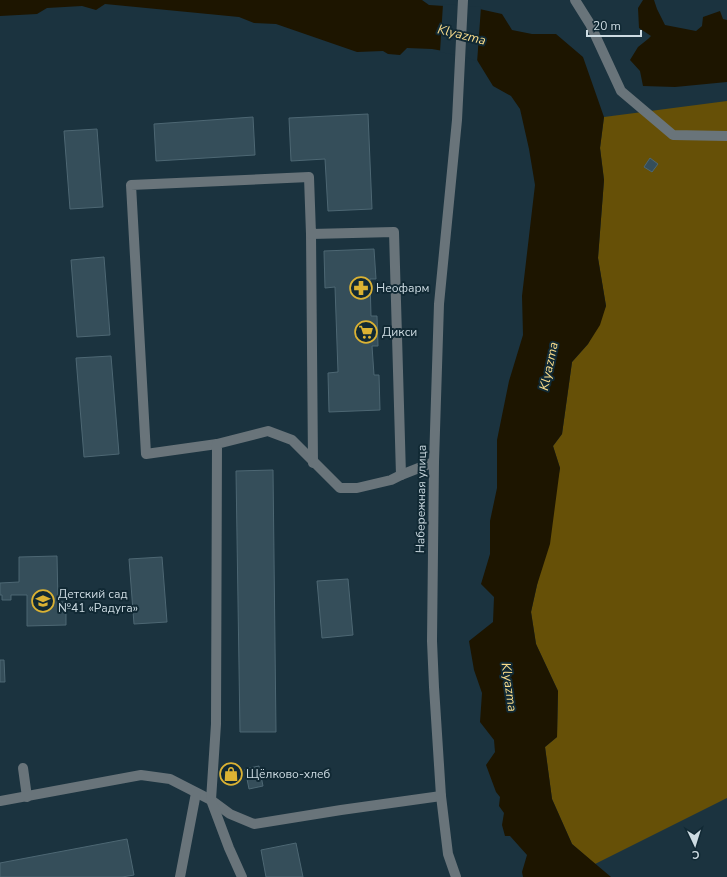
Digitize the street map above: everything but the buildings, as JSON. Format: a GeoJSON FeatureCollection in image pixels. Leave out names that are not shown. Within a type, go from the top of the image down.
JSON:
{"type":"FeatureCollection","features":[{"type":"Feature","properties":{"kind":"street","name":"Набережная улица"},"geometry":{"type":"LineString","coordinates":[[456,877],[448,854],[441,796],[432,641],[434,462],[439,304],[457,120],[463,0]]}},
{"type":"Feature","properties":{"kind":"street"},"geometry":{"type":"LineString","coordinates":[[575,0],[590,24],[621,91],[673,135],[727,136]]}},
{"type":"Feature","properties":{"kind":"street"},"geometry":{"type":"LineString","coordinates":[[313,463],[311,234],[309,177],[131,185],[146,454],[217,444],[268,431],[292,440],[313,463],[340,488],[357,488],[391,480],[434,462]]}},
{"type":"Feature","properties":{"kind":"street"},"geometry":{"type":"LineString","coordinates":[[311,234],[394,232],[401,475]]}},
{"type":"Feature","properties":{"kind":"street"},"geometry":{"type":"LineString","coordinates":[[217,444],[216,724],[211,800],[229,848],[242,877]]}},
{"type":"Feature","properties":{"kind":"street"},"geometry":{"type":"LineString","coordinates":[[23,768],[26,797]]}},
{"type":"Feature","properties":{"kind":"street"},"geometry":{"type":"LineString","coordinates":[[0,802],[141,776],[170,780],[211,800],[230,814],[254,824],[441,796]]}},
{"type":"Feature","properties":{"kind":"street"},"geometry":{"type":"LineString","coordinates":[[180,877],[196,793]]}},
{"type":"Feature","properties":{"kind":"shaded area"},"geometry":{"type":"Polygon","coordinates":[[[727,101],[727,798],[595,864],[572,844],[552,799],[545,747],[557,737],[558,691],[536,644],[531,612],[560,468],[553,446],[562,434],[572,362],[588,344],[606,306],[598,258],[604,180],[600,148],[604,117],[727,101]]]}},
{"type":"Feature","properties":{"kind":"water","name":"Klyazma"},"geometry":{"type":"Polygon","coordinates":[[[0,0],[422,0],[429,5],[475,8],[502,14],[512,30],[532,34],[556,34],[583,57],[604,117],[600,148],[604,180],[598,258],[606,306],[600,325],[588,344],[572,362],[562,434],[553,446],[560,468],[550,544],[537,585],[531,612],[536,644],[558,691],[557,737],[545,747],[552,799],[572,844],[611,877],[523,877],[522,872],[527,855],[510,836],[505,836],[502,825],[504,813],[499,806],[500,797],[496,792],[486,765],[495,752],[494,740],[480,722],[482,693],[474,670],[469,641],[493,622],[494,597],[481,584],[490,554],[490,521],[497,488],[497,440],[509,381],[523,335],[522,296],[535,185],[520,109],[511,96],[493,86],[477,60],[466,55],[432,49],[407,48],[400,55],[388,54],[383,51],[357,52],[276,24],[254,23],[239,17],[105,4],[96,10],[82,6],[47,8],[37,14],[0,16],[0,0]]]}},
{"type":"Feature","properties":{"kind":"water"},"geometry":{"type":"Polygon","coordinates":[[[643,0],[654,0],[665,25],[696,31],[702,26],[703,17],[720,11],[723,19],[727,20],[727,82],[675,87],[643,86],[640,71],[630,60],[638,47],[651,36],[639,28],[638,8],[643,0]]]}},
{"type":"Feature","properties":{"kind":"pier"},"geometry":{"type":"Polygon","coordinates":[[[443,4],[481,7],[477,63],[476,61],[466,57],[440,52],[443,4]]]}},
{"type":"Feature","properties":{"kind":"place","name":"Неофарм"},"geometry":{"type":"Point","coordinates":[361,288]}},
{"type":"Feature","properties":{"kind":"place","name":"Дикси"},"geometry":{"type":"Point","coordinates":[366,332]}},
{"type":"Feature","properties":{"kind":"place","name":"Детский сад №41 «Радуга»"},"geometry":{"type":"Point","coordinates":[43,601]}},
{"type":"Feature","properties":{"kind":"place","name":"Щёлково-хлеб"},"geometry":{"type":"Point","coordinates":[231,774]}}]}
